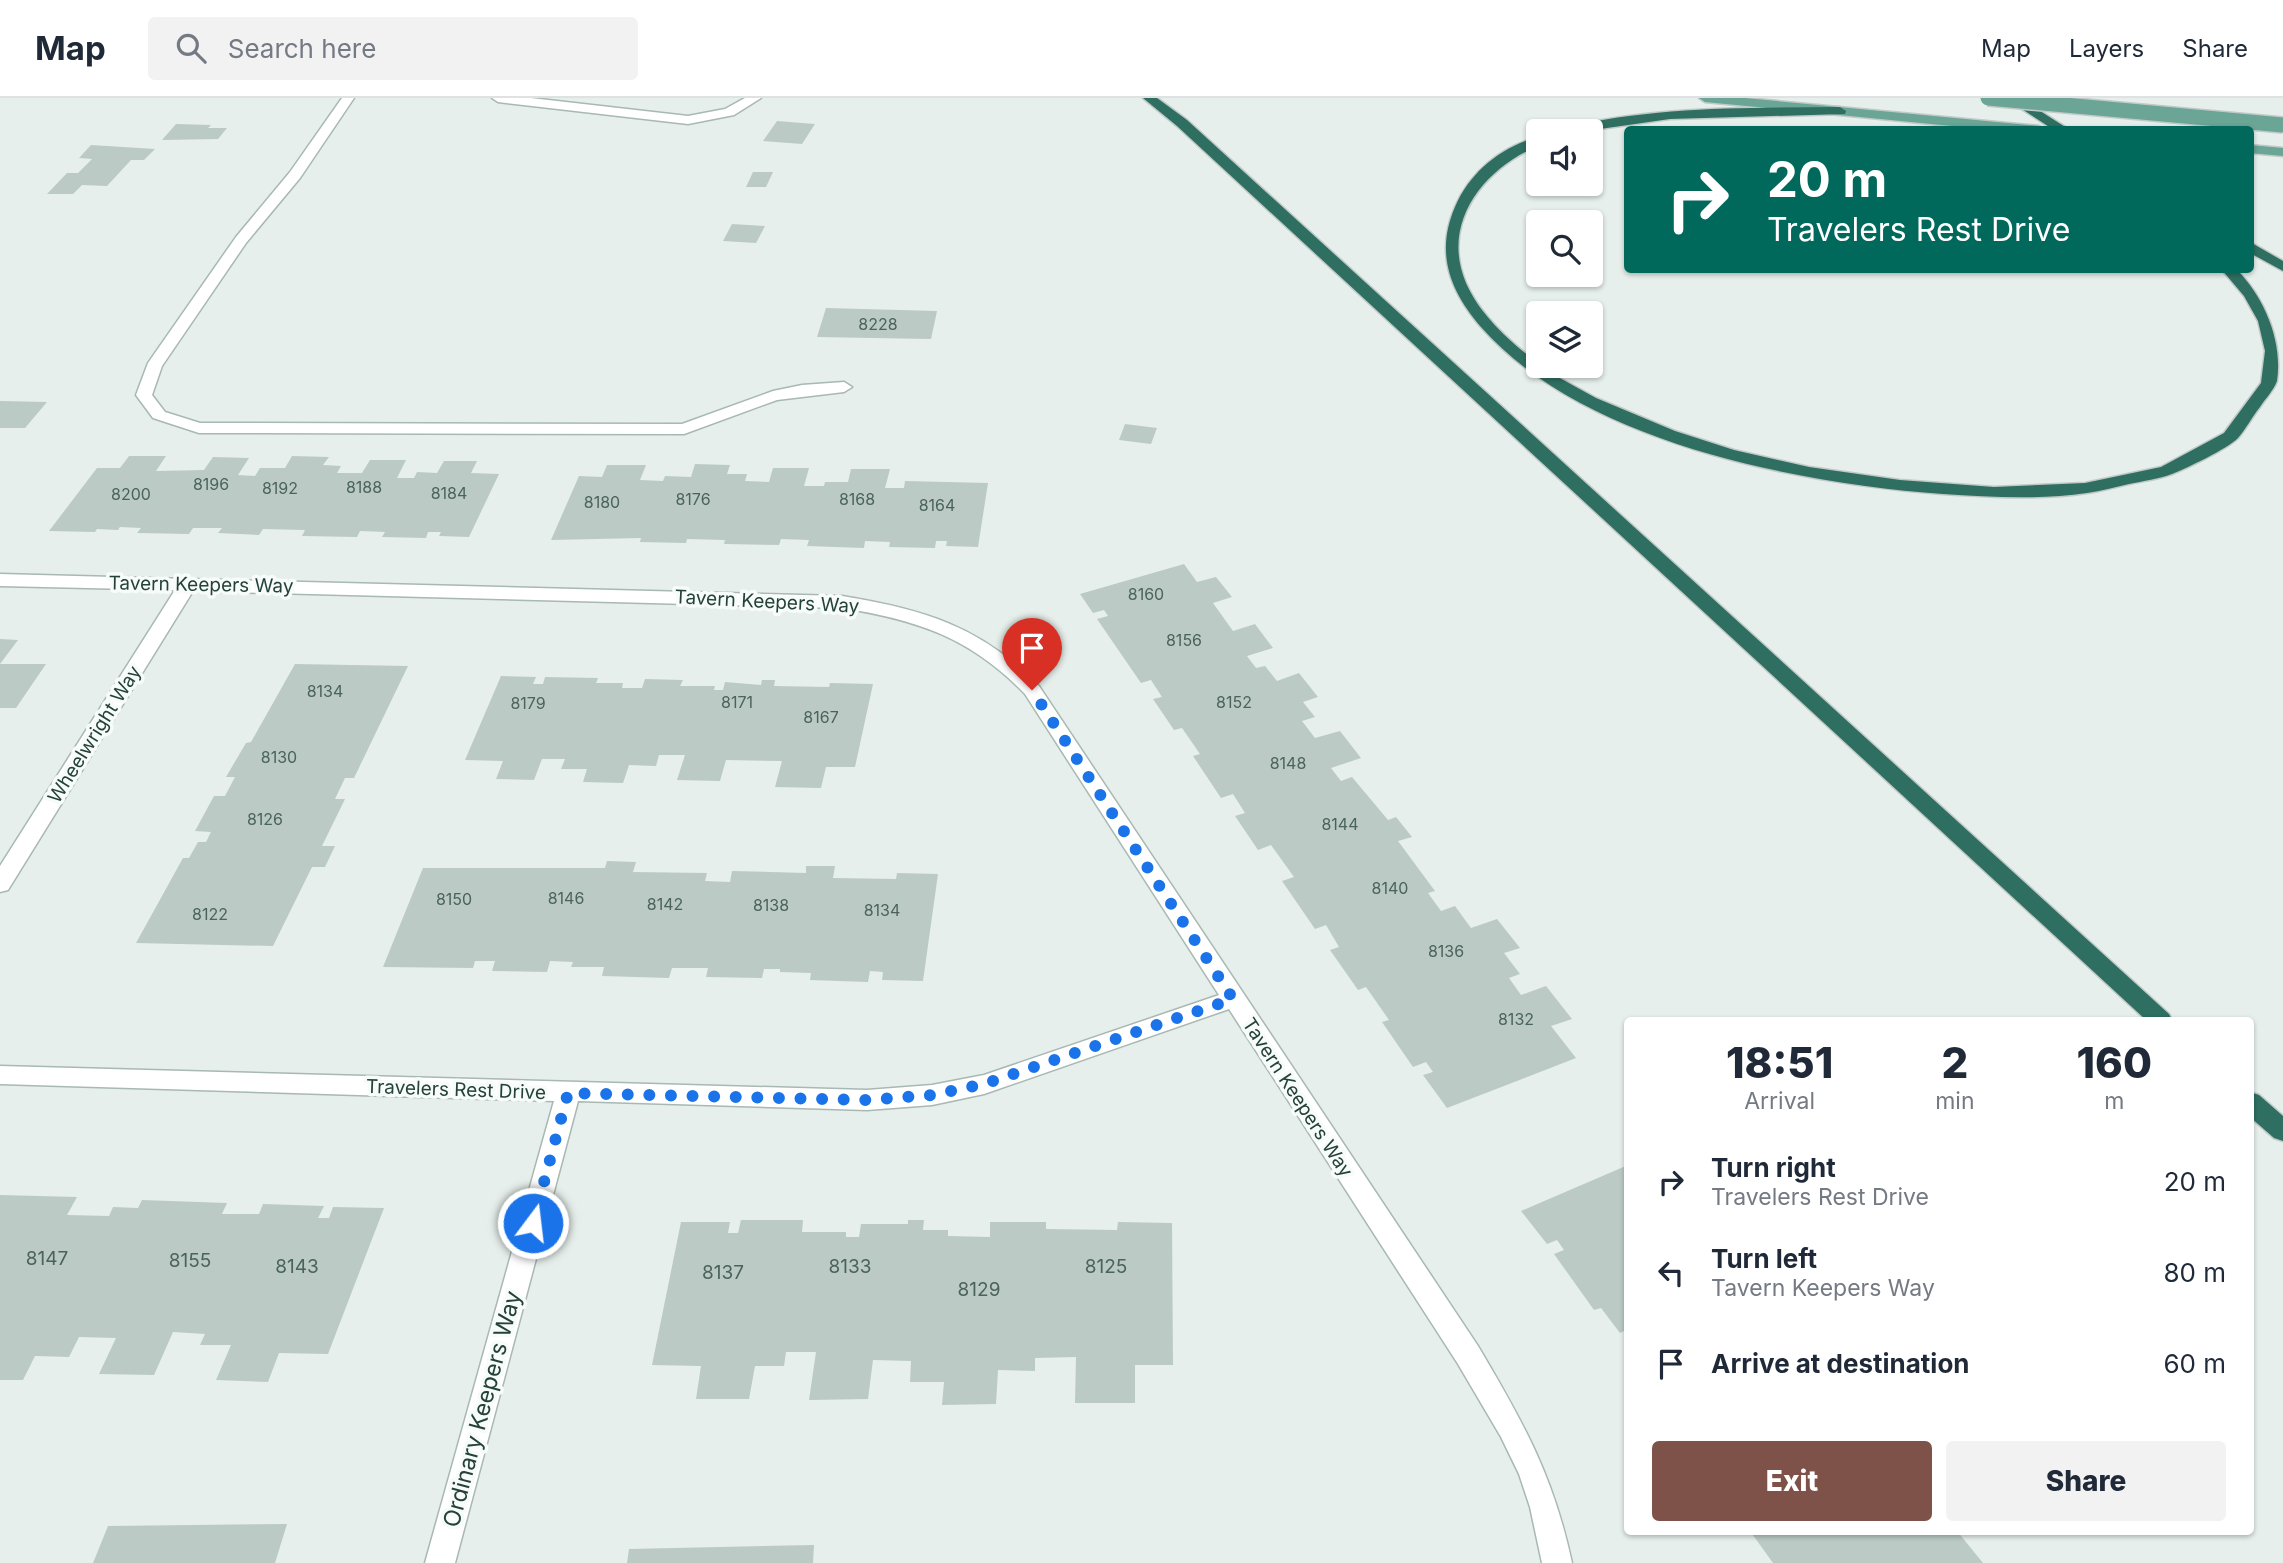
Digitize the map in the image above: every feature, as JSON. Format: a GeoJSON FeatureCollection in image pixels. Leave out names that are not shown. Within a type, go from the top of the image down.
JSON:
{"type":"FeatureCollection","features":[{"type":"Feature","properties":{"kind":"highway"},"geometry":{"type":"LineString","coordinates":[[1149,98],[1182,122],[2158,1017]]}},
{"type":"Feature","properties":{"kind":"highway"},"geometry":{"type":"LineString","coordinates":[[2011,98],[2057,126]]}},
{"type":"Feature","properties":{"kind":"highway"},"geometry":{"type":"LineString","coordinates":[[1603,124],[1675,115],[1840,111]]}},
{"type":"Feature","properties":{"kind":"highway"},"geometry":{"type":"LineString","coordinates":[[1526,148],[1487,169],[1460,206],[1454,228],[1451,255],[1456,277],[1467,300],[1490,329],[1524,360],[1569,389],[1622,417],[1671,436],[1806,472],[1900,486],[1967,491],[2045,492],[2105,485],[2159,472],[2204,454],[2239,433],[2262,402],[2274,371],[2274,342],[2263,310],[2250,289],[2233,273]]}},
{"type":"Feature","properties":{"kind":"highway"},"geometry":{"type":"LineString","coordinates":[[2254,249],[2283,267]]}},
{"type":"Feature","properties":{"kind":"highway"},"geometry":{"type":"LineString","coordinates":[[2254,1106],[2283,1132]]}},
{"type":"Feature","properties":{"kind":"main road"},"geometry":{"type":"LineString","coordinates":[[1705,98],[1997,126]]}},
{"type":"Feature","properties":{"kind":"main road"},"geometry":{"type":"LineString","coordinates":[[1988,98],[2283,125]]}},
{"type":"Feature","properties":{"kind":"main road"},"geometry":{"type":"LineString","coordinates":[[2254,149],[2283,152]]}},
{"type":"Feature","properties":{"kind":"street"},"geometry":{"type":"LineString","coordinates":[[348,98],[295,175],[241,240],[153,366],[144,396],[159,415],[200,428],[684,429],[774,396],[802,390],[844,387]]}},
{"type":"Feature","properties":{"kind":"street"},"geometry":{"type":"LineString","coordinates":[[498,98],[688,120],[710,118],[729,112],[755,98]]}},
{"type":"Feature","properties":{"kind":"street","name":"Tavern Keepers Way"},"geometry":{"type":"LineString","coordinates":[[0,580],[842,602],[889,608],[926,618],[992,651],[1015,670],[1032,690],[1468,1355],[1509,1425],[1534,1475],[1550,1527],[1557,1563]]}},
{"type":"Feature","properties":{"kind":"street","name":"Wheelwright Way"},"geometry":{"type":"LineString","coordinates":[[0,884],[188,584]]}},
{"type":"Feature","properties":{"kind":"street","name":"Travelers Rest Drive"},"geometry":{"type":"LineString","coordinates":[[0,1075],[867,1100],[932,1095],[984,1084],[1233,999]]}},
{"type":"Feature","properties":{"kind":"street","name":"Ordinary Keepers Way"},"geometry":{"type":"LineString","coordinates":[[440,1563],[568,1093]]}},
{"type":"Feature","properties":{"kind":"building"},"geometry":{"type":"Polygon","coordinates":[[[777,121],[815,124],[802,144],[763,141],[777,121]]]}},
{"type":"Feature","properties":{"kind":"building"},"geometry":{"type":"Polygon","coordinates":[[[176,124],[227,128],[218,139],[162,140],[176,124]]]}},
{"type":"Feature","properties":{"kind":"building"},"geometry":{"type":"Polygon","coordinates":[[[91,145],[155,149],[144,160],[131,160],[107,186],[82,185],[73,194],[47,194],[67,173],[78,173],[92,159],[79,158],[91,145]]]}},
{"type":"Feature","properties":{"kind":"building"},"geometry":{"type":"Polygon","coordinates":[[[753,172],[773,172],[766,187],[746,187],[753,172]]]}},
{"type":"Feature","properties":{"kind":"building"},"geometry":{"type":"Polygon","coordinates":[[[732,224],[765,226],[756,243],[723,241],[732,224]]]}},
{"type":"Feature","properties":{"kind":"building"},"geometry":{"type":"Polygon","coordinates":[[[826,308],[937,311],[931,339],[817,337],[826,308]]]}},
{"type":"Feature","properties":{"kind":"building"},"geometry":{"type":"Polygon","coordinates":[[[0,401],[47,402],[25,428],[0,428],[0,401]]]}},
{"type":"Feature","properties":{"kind":"building"},"geometry":{"type":"Polygon","coordinates":[[[1125,424],[1157,428],[1151,444],[1119,440],[1125,424]]]}},
{"type":"Feature","properties":{"kind":"building"},"geometry":{"type":"Polygon","coordinates":[[[129,456],[166,456],[156,471],[204,470],[213,457],[249,458],[238,475],[255,476],[260,468],[285,468],[292,456],[329,457],[323,465],[341,466],[337,473],[362,473],[370,460],[406,460],[397,478],[414,478],[417,472],[437,473],[444,461],[477,461],[471,473],[499,474],[469,537],[439,536],[441,532],[428,532],[426,538],[382,537],[385,532],[360,531],[357,537],[302,536],[305,530],[263,529],[259,535],[218,533],[222,528],[193,528],[189,534],[137,533],[141,528],[120,527],[118,530],[97,529],[95,532],[49,531],[97,468],[120,468],[129,456]]]}},
{"type":"Feature","properties":{"kind":"building"},"geometry":{"type":"Polygon","coordinates":[[[695,464],[730,465],[727,474],[747,474],[745,481],[769,482],[773,468],[809,468],[804,486],[848,482],[851,469],[890,469],[885,488],[904,488],[905,481],[988,483],[978,547],[946,546],[947,541],[936,541],[935,548],[889,547],[890,542],[865,541],[864,548],[807,546],[809,540],[781,539],[779,545],[724,544],[725,540],[687,539],[686,543],[640,542],[641,538],[551,540],[579,476],[602,477],[607,465],[646,465],[640,480],[663,481],[665,476],[691,477],[695,464]]]}},
{"type":"Feature","properties":{"kind":"building"},"geometry":{"type":"Polygon","coordinates":[[[1184,564],[1197,582],[1216,577],[1232,597],[1213,603],[1233,631],[1255,624],[1273,648],[1247,656],[1256,668],[1265,666],[1277,681],[1299,673],[1318,697],[1303,702],[1315,717],[1302,721],[1315,738],[1340,731],[1361,758],[1331,768],[1341,781],[1352,777],[1388,820],[1396,817],[1412,837],[1398,841],[1435,891],[1428,893],[1441,911],[1455,906],[1471,928],[1497,919],[1520,948],[1504,953],[1520,974],[1509,978],[1521,995],[1546,986],[1572,1019],[1551,1026],[1576,1058],[1447,1108],[1423,1075],[1433,1072],[1426,1062],[1413,1067],[1382,1022],[1389,1020],[1366,987],[1358,990],[1330,950],[1339,947],[1326,925],[1315,929],[1282,881],[1294,877],[1271,845],[1258,850],[1235,816],[1245,813],[1233,794],[1221,798],[1193,756],[1200,754],[1182,728],[1174,730],[1153,699],[1162,697],[1151,680],[1141,683],[1097,619],[1108,616],[1104,610],[1093,613],[1080,594],[1184,564]]]}},
{"type":"Feature","properties":{"kind":"building"},"geometry":{"type":"Polygon","coordinates":[[[0,639],[18,640],[0,664],[0,639]]]}},
{"type":"Feature","properties":{"kind":"building"},"geometry":{"type":"Polygon","coordinates":[[[0,664],[46,664],[16,708],[0,708],[0,664]]]}},
{"type":"Feature","properties":{"kind":"building"},"geometry":{"type":"Polygon","coordinates":[[[295,664],[408,666],[354,778],[345,778],[335,799],[345,799],[322,846],[335,846],[325,867],[312,867],[273,946],[136,943],[183,858],[189,858],[198,842],[206,842],[211,832],[195,831],[214,796],[225,796],[235,777],[226,777],[246,743],[251,742],[295,664]]]}},
{"type":"Feature","properties":{"kind":"building"},"geometry":{"type":"Polygon","coordinates":[[[501,676],[536,677],[533,684],[543,684],[545,677],[598,678],[596,683],[623,683],[622,688],[642,688],[645,679],[683,680],[680,686],[715,686],[714,690],[723,690],[725,682],[761,685],[762,680],[775,680],[774,686],[829,687],[830,683],[873,684],[855,767],[826,767],[821,788],[775,787],[782,761],[726,760],[720,781],[677,780],[685,755],[659,755],[656,766],[629,765],[623,783],[583,782],[587,769],[561,769],[565,759],[542,759],[534,780],[496,779],[503,761],[465,760],[501,676]]]}},
{"type":"Feature","properties":{"kind":"building"},"geometry":{"type":"Polygon","coordinates":[[[607,861],[636,862],[633,872],[707,873],[705,881],[730,882],[732,871],[806,873],[806,866],[835,866],[833,878],[896,879],[897,873],[938,874],[923,981],[882,980],[883,972],[870,971],[868,982],[810,980],[811,973],[780,972],[780,969],[764,969],[762,978],[706,977],[708,968],[672,968],[669,978],[602,976],[604,967],[571,967],[573,962],[550,961],[547,972],[492,971],[495,961],[475,961],[473,968],[383,967],[423,868],[605,868],[607,861]]]}},
{"type":"Feature","properties":{"kind":"building"},"geometry":{"type":"Polygon","coordinates":[[[1624,1167],[1624,1331],[1620,1333],[1601,1308],[1594,1310],[1554,1254],[1564,1250],[1557,1240],[1547,1244],[1521,1211],[1624,1167]]]}},
{"type":"Feature","properties":{"kind":"building"},"geometry":{"type":"Polygon","coordinates":[[[0,1195],[77,1197],[67,1215],[109,1216],[113,1207],[138,1208],[142,1200],[227,1203],[222,1214],[259,1214],[263,1204],[324,1206],[318,1218],[329,1218],[333,1207],[384,1208],[328,1354],[279,1353],[268,1382],[216,1380],[231,1345],[200,1345],[205,1334],[173,1332],[154,1375],[99,1374],[116,1338],[79,1337],[69,1357],[35,1356],[23,1380],[0,1380],[0,1195]]]}},
{"type":"Feature","properties":{"kind":"building"},"geometry":{"type":"Polygon","coordinates":[[[741,1220],[803,1220],[802,1232],[846,1232],[846,1237],[859,1237],[861,1224],[908,1224],[908,1220],[924,1220],[923,1230],[948,1230],[948,1236],[990,1237],[990,1222],[1046,1222],[1046,1229],[1117,1230],[1118,1222],[1172,1223],[1173,1365],[1135,1365],[1135,1403],[1075,1403],[1076,1357],[1035,1358],[1035,1371],[998,1370],[996,1404],[942,1405],[944,1382],[910,1382],[911,1361],[873,1360],[868,1399],[809,1400],[816,1352],[786,1352],[784,1366],[755,1366],[749,1399],[696,1399],[701,1366],[652,1365],[681,1222],[730,1222],[728,1233],[738,1233],[741,1220]]]}},
{"type":"Feature","properties":{"kind":"building"},"geometry":{"type":"Polygon","coordinates":[[[287,1524],[275,1563],[93,1563],[108,1526],[287,1524]]]}},
{"type":"Feature","properties":{"kind":"building"},"geometry":{"type":"Polygon","coordinates":[[[1753,1535],[1960,1535],[1983,1563],[1773,1563],[1753,1535]]]}},
{"type":"Feature","properties":{"kind":"building"},"geometry":{"type":"Polygon","coordinates":[[[814,1545],[813,1563],[627,1563],[629,1549],[814,1545]]]}},
{"type":"Feature","properties":{"kind":"route"},"geometry":{"type":"LineString","coordinates":[[533,1223],[568,1093],[867,1100],[932,1095],[984,1084],[1233,999],[1032,690]]}}]}
